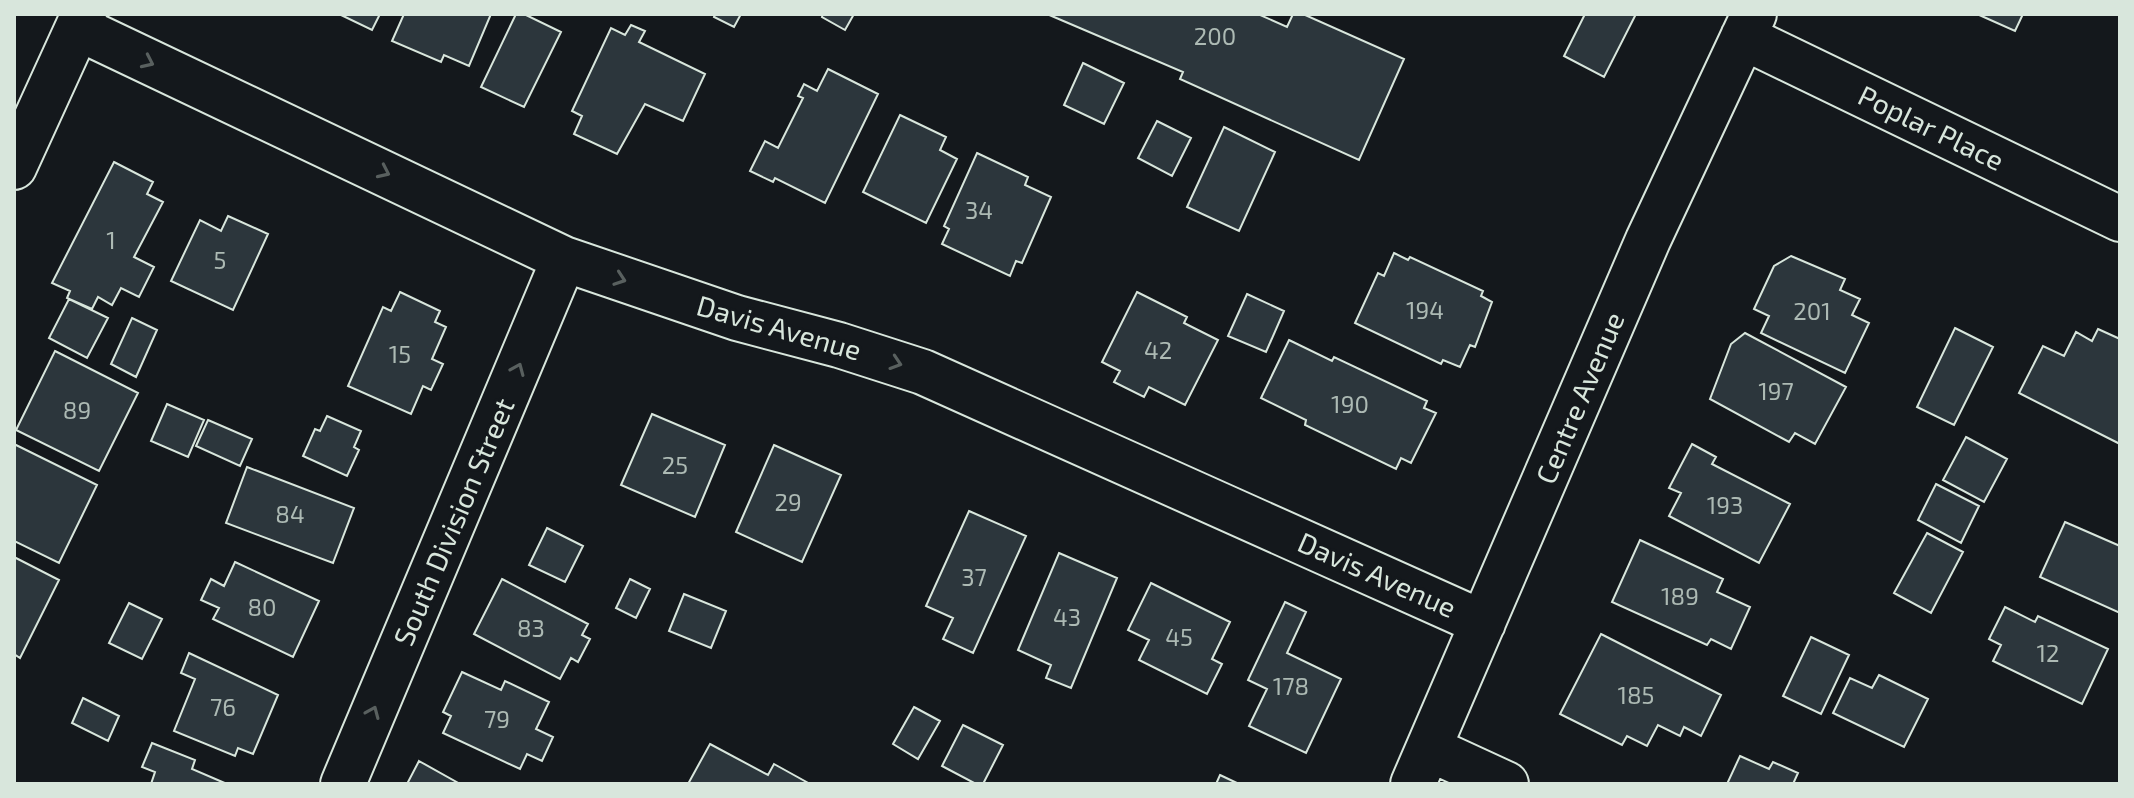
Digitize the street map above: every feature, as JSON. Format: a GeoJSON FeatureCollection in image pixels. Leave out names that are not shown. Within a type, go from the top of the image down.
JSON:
{"type":"FeatureCollection","features":[{"type":"Feature","properties":{"kind":"street"},"geometry":{"type":"LineString","coordinates":[[14,167],[81,21]]}},
{"type":"Feature","properties":{"kind":"street","name":"Davis Avenue"},"geometry":{"type":"LineString","coordinates":[[81,21],[564,259],[737,318],[839,345],[923,372],[1483,623]]}},
{"type":"Feature","properties":{"kind":"street","name":"Poplar Place"},"geometry":{"type":"LineString","coordinates":[[1748,26],[2120,219]]}},
{"type":"Feature","properties":{"kind":"street","name":"Centre Avenue"},"geometry":{"type":"LineString","coordinates":[[1421,766],[1648,240],[1748,26]]}},
{"type":"Feature","properties":{"kind":"street","name":"South Division Street"},"geometry":{"type":"LineString","coordinates":[[343,784],[564,259]]}},
{"type":"Feature","properties":{"kind":"street"},"geometry":{"type":"LineString","coordinates":[[1421,766],[1506,784]]}},
{"type":"Feature","properties":{"kind":"building"},"geometry":{"type":"Polygon","coordinates":[[[339,14],[380,14],[372,30],[339,14]]]}},
{"type":"Feature","properties":{"kind":"building"},"geometry":{"type":"Polygon","coordinates":[[[404,14],[491,14],[469,66],[444,55],[441,62],[392,41],[404,14]]]}},
{"type":"Feature","properties":{"kind":"building"},"geometry":{"type":"Polygon","coordinates":[[[516,14],[524,14],[561,32],[524,107],[481,87],[516,14]]]}},
{"type":"Feature","properties":{"kind":"building"},"geometry":{"type":"Polygon","coordinates":[[[715,14],[741,14],[734,27],[714,17],[715,14]]]}},
{"type":"Feature","properties":{"kind":"building"},"geometry":{"type":"Polygon","coordinates":[[[823,14],[854,14],[845,30],[822,17],[823,14]]]}},
{"type":"Feature","properties":{"kind":"building"},"geometry":{"type":"Polygon","coordinates":[[[1047,14],[1258,14],[1287,27],[1293,14],[1303,14],[1404,59],[1359,160],[1180,79],[1183,72],[1047,14]]]}},
{"type":"Feature","properties":{"kind":"building"},"geometry":{"type":"Polygon","coordinates":[[[1585,14],[1636,14],[1604,77],[1564,56],[1585,14]]]}},
{"type":"Feature","properties":{"kind":"building"},"geometry":{"type":"Polygon","coordinates":[[[1977,14],[2023,14],[2015,31],[1977,14]]]}},
{"type":"Feature","properties":{"kind":"building"},"geometry":{"type":"Polygon","coordinates":[[[631,25],[645,31],[639,42],[705,74],[683,121],[645,104],[617,154],[574,134],[582,116],[572,111],[611,28],[625,35],[631,25]]]}},
{"type":"Feature","properties":{"kind":"building"},"geometry":{"type":"Polygon","coordinates":[[[1083,63],[1124,83],[1104,124],[1064,105],[1083,63]]]}},
{"type":"Feature","properties":{"kind":"building"},"geometry":{"type":"Polygon","coordinates":[[[828,69],[878,94],[825,203],[775,178],[773,182],[750,171],[765,141],[778,148],[803,98],[798,96],[804,84],[817,91],[828,69]]]}},
{"type":"Feature","properties":{"kind":"building"},"geometry":{"type":"Polygon","coordinates":[[[900,115],[946,137],[940,150],[957,159],[926,223],[863,192],[900,115]]]}},
{"type":"Feature","properties":{"kind":"building"},"geometry":{"type":"Polygon","coordinates":[[[1157,121],[1191,138],[1172,176],[1138,158],[1157,121]]]}},
{"type":"Feature","properties":{"kind":"building"},"geometry":{"type":"Polygon","coordinates":[[[1224,127],[1275,152],[1239,231],[1187,207],[1224,127]]]}},
{"type":"Feature","properties":{"kind":"building"},"geometry":{"type":"Polygon","coordinates":[[[977,153],[1028,177],[1025,185],[1051,197],[1022,263],[1016,261],[1010,276],[942,244],[949,229],[944,226],[977,153]]]}},
{"type":"Feature","properties":{"kind":"building"},"geometry":{"type":"Polygon","coordinates":[[[114,162],[153,182],[147,194],[163,202],[134,257],[154,267],[139,297],[121,288],[112,305],[98,297],[92,309],[67,298],[70,291],[52,283],[114,162]]]}},
{"type":"Feature","properties":{"kind":"building"},"geometry":{"type":"Polygon","coordinates":[[[228,216],[268,234],[233,310],[171,281],[200,220],[221,231],[228,216]]]}},
{"type":"Feature","properties":{"kind":"building"},"geometry":{"type":"Polygon","coordinates":[[[1394,253],[1408,260],[1410,257],[1483,291],[1481,296],[1492,302],[1475,347],[1470,345],[1460,367],[1443,360],[1441,364],[1355,323],[1378,273],[1384,276],[1394,253]]]}},
{"type":"Feature","properties":{"kind":"building"},"geometry":{"type":"Polygon","coordinates":[[[1791,256],[1845,279],[1840,290],[1860,299],[1852,315],[1869,323],[1845,373],[1761,333],[1769,316],[1754,309],[1774,266],[1791,256]]]}},
{"type":"Feature","properties":{"kind":"building"},"geometry":{"type":"Polygon","coordinates":[[[400,292],[440,311],[435,322],[446,327],[432,359],[443,364],[431,390],[423,386],[411,414],[348,386],[383,307],[391,311],[400,292]]]}},
{"type":"Feature","properties":{"kind":"building"},"geometry":{"type":"Polygon","coordinates":[[[1137,292],[1187,317],[1184,323],[1218,340],[1185,405],[1149,387],[1144,397],[1114,382],[1120,371],[1102,362],[1137,292]]]}},
{"type":"Feature","properties":{"kind":"building"},"geometry":{"type":"Polygon","coordinates":[[[1247,294],[1284,311],[1266,352],[1228,336],[1247,294]]]}},
{"type":"Feature","properties":{"kind":"building"},"geometry":{"type":"Polygon","coordinates":[[[69,299],[108,318],[87,358],[49,338],[69,299]]]}},
{"type":"Feature","properties":{"kind":"building"},"geometry":{"type":"Polygon","coordinates":[[[132,318],[157,330],[136,377],[111,364],[132,318]]]}},
{"type":"Feature","properties":{"kind":"building"},"geometry":{"type":"Polygon","coordinates":[[[1955,328],[1993,347],[1954,425],[1917,407],[1955,328]]]}},
{"type":"Feature","properties":{"kind":"building"},"geometry":{"type":"Polygon","coordinates":[[[2098,329],[2120,339],[2120,444],[2019,393],[2043,346],[2064,356],[2076,332],[2092,341],[2098,329]]]}},
{"type":"Feature","properties":{"kind":"building"},"geometry":{"type":"Polygon","coordinates":[[[1745,333],[1846,387],[1815,444],[1795,433],[1789,442],[1710,399],[1731,344],[1745,333]]]}},
{"type":"Feature","properties":{"kind":"building"},"geometry":{"type":"Polygon","coordinates":[[[1289,340],[1332,361],[1334,357],[1427,401],[1424,408],[1436,413],[1411,463],[1401,458],[1396,469],[1305,425],[1306,420],[1261,398],[1289,340]]]}},
{"type":"Feature","properties":{"kind":"building"},"geometry":{"type":"Polygon","coordinates":[[[55,351],[138,393],[99,471],[16,430],[55,351]]]}},
{"type":"Feature","properties":{"kind":"building"},"geometry":{"type":"Polygon","coordinates":[[[167,404],[204,420],[188,457],[151,441],[167,404]]]}},
{"type":"Feature","properties":{"kind":"building"},"geometry":{"type":"Polygon","coordinates":[[[652,414],[725,445],[695,517],[621,485],[652,414]]]}},
{"type":"Feature","properties":{"kind":"building"},"geometry":{"type":"Polygon","coordinates":[[[327,416],[361,431],[354,447],[359,450],[347,476],[303,456],[315,429],[320,431],[327,416]]]}},
{"type":"Feature","properties":{"kind":"building"},"geometry":{"type":"Polygon","coordinates":[[[208,420],[252,439],[240,466],[196,446],[208,420]]]}},
{"type":"Feature","properties":{"kind":"building"},"geometry":{"type":"Polygon","coordinates":[[[1966,437],[2007,459],[1984,502],[1943,480],[1966,437]]]}},
{"type":"Feature","properties":{"kind":"building"},"geometry":{"type":"Polygon","coordinates":[[[14,444],[97,485],[59,563],[14,541],[14,444]]]}},
{"type":"Feature","properties":{"kind":"building"},"geometry":{"type":"Polygon","coordinates":[[[1692,444],[1716,457],[1712,464],[1790,504],[1759,563],[1669,516],[1681,493],[1669,488],[1692,444]]]}},
{"type":"Feature","properties":{"kind":"building"},"geometry":{"type":"Polygon","coordinates":[[[774,445],[841,475],[802,562],[736,532],[774,445]]]}},
{"type":"Feature","properties":{"kind":"building"},"geometry":{"type":"Polygon","coordinates":[[[247,467],[354,508],[333,563],[226,523],[247,467]]]}},
{"type":"Feature","properties":{"kind":"building"},"geometry":{"type":"Polygon","coordinates":[[[1936,484],[1979,506],[1961,543],[1918,520],[1936,484]]]}},
{"type":"Feature","properties":{"kind":"building"},"geometry":{"type":"Polygon","coordinates":[[[969,511],[1026,536],[973,653],[943,639],[953,618],[926,606],[969,511]]]}},
{"type":"Feature","properties":{"kind":"building"},"geometry":{"type":"Polygon","coordinates":[[[2065,522],[2120,546],[2120,613],[2040,577],[2065,522]]]}},
{"type":"Feature","properties":{"kind":"building"},"geometry":{"type":"Polygon","coordinates":[[[547,528],[583,546],[565,582],[529,565],[547,528]]]}},
{"type":"Feature","properties":{"kind":"building"},"geometry":{"type":"Polygon","coordinates":[[[1927,533],[1963,552],[1931,613],[1894,593],[1927,533]]]}},
{"type":"Feature","properties":{"kind":"building"},"geometry":{"type":"Polygon","coordinates":[[[1640,540],[1723,579],[1717,592],[1750,607],[1731,649],[1711,639],[1707,645],[1612,602],[1640,540]]]}},
{"type":"Feature","properties":{"kind":"building"},"geometry":{"type":"Polygon","coordinates":[[[1059,553],[1117,578],[1071,688],[1046,678],[1051,665],[1018,650],[1059,553]]]}},
{"type":"Feature","properties":{"kind":"building"},"geometry":{"type":"Polygon","coordinates":[[[14,557],[59,580],[20,658],[14,654],[14,557]]]}},
{"type":"Feature","properties":{"kind":"building"},"geometry":{"type":"Polygon","coordinates":[[[235,562],[319,601],[293,657],[213,619],[219,608],[201,600],[211,579],[224,586],[235,562]]]}},
{"type":"Feature","properties":{"kind":"building"},"geometry":{"type":"Polygon","coordinates":[[[502,579],[588,624],[582,635],[590,639],[578,662],[571,658],[560,679],[474,634],[502,579]]]}},
{"type":"Feature","properties":{"kind":"building"},"geometry":{"type":"Polygon","coordinates":[[[630,579],[650,589],[636,618],[616,608],[630,579]]]}},
{"type":"Feature","properties":{"kind":"building"},"geometry":{"type":"Polygon","coordinates":[[[1151,583],[1230,622],[1212,659],[1222,664],[1207,694],[1139,660],[1149,640],[1128,630],[1151,583]]]}},
{"type":"Feature","properties":{"kind":"building"},"geometry":{"type":"Polygon","coordinates":[[[684,594],[726,611],[711,648],[669,631],[684,594]]]}},
{"type":"Feature","properties":{"kind":"building"},"geometry":{"type":"Polygon","coordinates":[[[1285,602],[1306,612],[1287,653],[1341,679],[1306,753],[1249,726],[1267,689],[1248,680],[1285,602]]]}},
{"type":"Feature","properties":{"kind":"building"},"geometry":{"type":"Polygon","coordinates":[[[129,603],[162,619],[142,659],[109,643],[129,603]]]}},
{"type":"Feature","properties":{"kind":"building"},"geometry":{"type":"Polygon","coordinates":[[[2005,607],[2035,622],[2038,616],[2108,649],[2082,704],[1993,661],[2001,645],[1989,639],[2005,607]]]}},
{"type":"Feature","properties":{"kind":"building"},"geometry":{"type":"Polygon","coordinates":[[[1601,634],[1721,695],[1701,736],[1684,727],[1680,736],[1658,725],[1647,746],[1627,736],[1622,745],[1560,714],[1601,634]]]}},
{"type":"Feature","properties":{"kind":"building"},"geometry":{"type":"Polygon","coordinates":[[[1811,637],[1849,655],[1821,714],[1783,696],[1811,637]]]}},
{"type":"Feature","properties":{"kind":"building"},"geometry":{"type":"Polygon","coordinates":[[[189,653],[278,695],[253,754],[238,748],[235,756],[174,731],[195,679],[181,673],[189,653]]]}},
{"type":"Feature","properties":{"kind":"building"},"geometry":{"type":"Polygon","coordinates":[[[462,672],[501,690],[505,681],[549,702],[536,729],[553,737],[542,761],[527,754],[520,769],[443,733],[451,716],[443,712],[462,672]]]}},
{"type":"Feature","properties":{"kind":"building"},"geometry":{"type":"Polygon","coordinates":[[[1879,675],[1928,699],[1904,747],[1833,713],[1850,678],[1872,688],[1879,675]]]}},
{"type":"Feature","properties":{"kind":"building"},"geometry":{"type":"Polygon","coordinates":[[[83,698],[119,716],[108,741],[72,723],[83,698]]]}},
{"type":"Feature","properties":{"kind":"building"},"geometry":{"type":"Polygon","coordinates":[[[914,707],[940,721],[918,759],[893,744],[914,707]]]}},
{"type":"Feature","properties":{"kind":"building"},"geometry":{"type":"Polygon","coordinates":[[[963,725],[1003,745],[983,784],[976,784],[942,766],[963,725]]]}},
{"type":"Feature","properties":{"kind":"building"},"geometry":{"type":"Polygon","coordinates":[[[152,743],[195,760],[192,769],[227,784],[151,784],[155,772],[142,767],[152,743]]]}},
{"type":"Feature","properties":{"kind":"building"},"geometry":{"type":"Polygon","coordinates":[[[710,744],[768,775],[774,764],[810,784],[688,784],[710,744]]]}},
{"type":"Feature","properties":{"kind":"building"},"geometry":{"type":"Polygon","coordinates":[[[1740,756],[1769,769],[1773,762],[1798,773],[1793,784],[1727,784],[1740,756]]]}},
{"type":"Feature","properties":{"kind":"building"},"geometry":{"type":"Polygon","coordinates":[[[419,761],[460,784],[407,784],[419,761]]]}},
{"type":"Feature","properties":{"kind":"building"},"geometry":{"type":"Polygon","coordinates":[[[1220,775],[1239,784],[1216,784],[1220,775]]]}}]}
